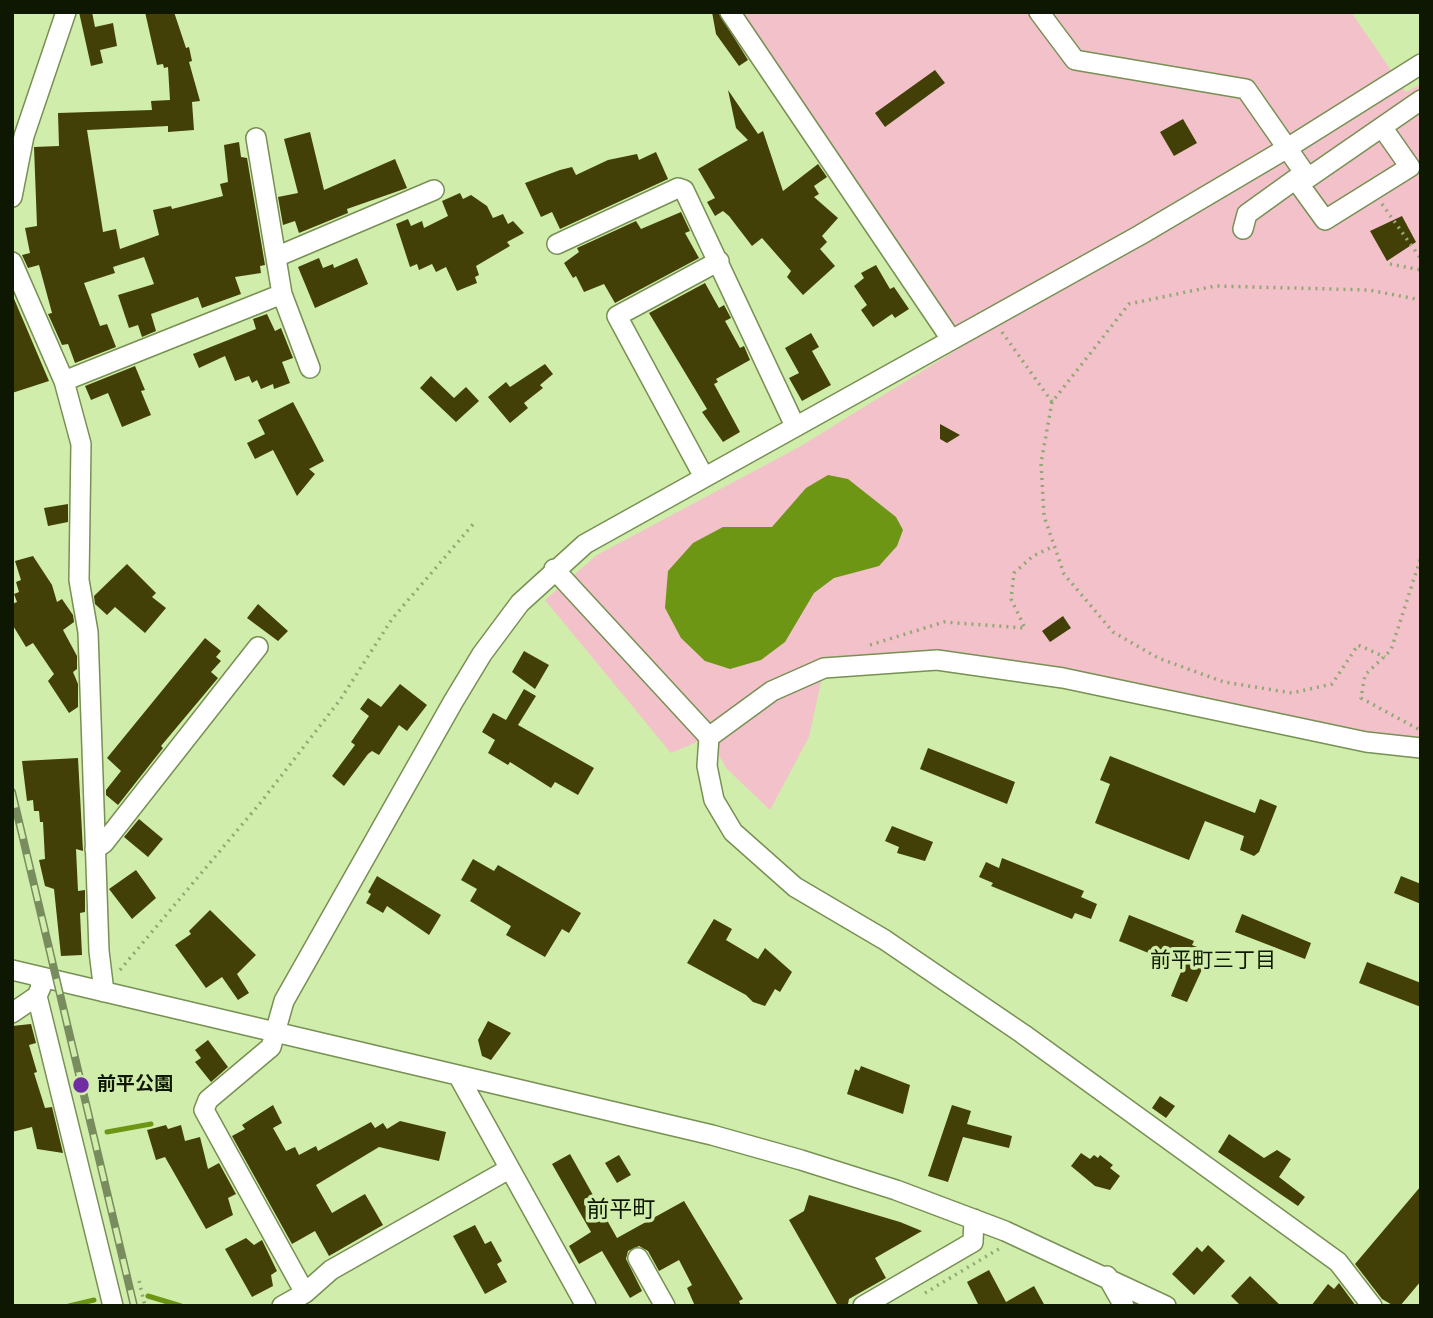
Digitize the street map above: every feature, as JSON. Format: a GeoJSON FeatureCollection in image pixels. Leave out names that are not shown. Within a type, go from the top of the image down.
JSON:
{"type":"FeatureCollection","features":[{"type":"Feature","properties":{"kind":"street"},"geometry":{"type":"LineString","coordinates":[[12,197],[18,138],[66,12]]}},
{"type":"Feature","properties":{"kind":"street"},"geometry":{"type":"LineString","coordinates":[[730,12],[951,339]]}},
{"type":"Feature","properties":{"kind":"street"},"geometry":{"type":"LineString","coordinates":[[1039,12],[1075,60],[1246,89],[1289,147],[1300,176],[1325,220],[1410,167],[1382,127]]}},
{"type":"Feature","properties":{"kind":"street"},"geometry":{"type":"LineString","coordinates":[[305,1293],[204,1110],[208,1100],[271,1047],[284,1002],[453,702],[482,654],[520,603],[554,569],[585,544],[990,316],[1140,235],[1289,147],[1421,64]]}},
{"type":"Feature","properties":{"kind":"street"},"geometry":{"type":"LineString","coordinates":[[1243,229],[1247,214],[1300,176],[1308,178],[1421,100]]}},
{"type":"Feature","properties":{"kind":"street"},"geometry":{"type":"LineString","coordinates":[[256,138],[282,294],[310,369]]}},
{"type":"Feature","properties":{"kind":"street"},"geometry":{"type":"LineString","coordinates":[[557,244],[678,188],[684,190],[794,426]]}},
{"type":"Feature","properties":{"kind":"street"},"geometry":{"type":"LineString","coordinates":[[276,257],[434,190]]}},
{"type":"Feature","properties":{"kind":"street"},"geometry":{"type":"LineString","coordinates":[[704,477],[617,316],[719,261]]}},
{"type":"Feature","properties":{"kind":"street"},"geometry":{"type":"LineString","coordinates":[[12,262],[64,381],[81,444],[79,580],[88,632],[99,951],[104,992]]}},
{"type":"Feature","properties":{"kind":"street"},"geometry":{"type":"LineString","coordinates":[[64,381],[282,294]]}},
{"type":"Feature","properties":{"kind":"street"},"geometry":{"type":"LineString","coordinates":[[554,569],[709,737],[707,766],[714,800],[733,832],[795,887],[885,940],[1023,1034],[1338,1262],[1372,1306]]}},
{"type":"Feature","properties":{"kind":"street"},"geometry":{"type":"LineString","coordinates":[[95,849],[104,843],[258,647]]}},
{"type":"Feature","properties":{"kind":"street"},"geometry":{"type":"LineString","coordinates":[[709,737],[772,691],[824,668],[937,660],[1063,678],[1366,742],[1421,748]]}},
{"type":"Feature","properties":{"kind":"street"},"geometry":{"type":"LineString","coordinates":[[12,971],[38,987],[104,992],[712,1135],[896,1190],[974,1219],[1107,1276],[1166,1306]]}},
{"type":"Feature","properties":{"kind":"street"},"geometry":{"type":"LineString","coordinates":[[12,1013],[38,987]]}},
{"type":"Feature","properties":{"kind":"street"},"geometry":{"type":"LineString","coordinates":[[38,987],[113,1306]]}},
{"type":"Feature","properties":{"kind":"street"},"geometry":{"type":"LineString","coordinates":[[459,1077],[586,1306]]}},
{"type":"Feature","properties":{"kind":"street"},"geometry":{"type":"LineString","coordinates":[[282,1306],[305,1293],[331,1270],[509,1169]]}},
{"type":"Feature","properties":{"kind":"street"},"geometry":{"type":"LineString","coordinates":[[863,1306],[973,1242],[974,1219]]}},
{"type":"Feature","properties":{"kind":"street"},"geometry":{"type":"LineString","coordinates":[[638,1258],[665,1306]]}},
{"type":"Feature","properties":{"kind":"street"},"geometry":{"type":"LineString","coordinates":[[1107,1276],[1124,1306]]}},
{"type":"Feature","properties":{"kind":"path"},"geometry":{"type":"LineString","coordinates":[[1373,190],[1421,259]]}},
{"type":"Feature","properties":{"kind":"path"},"geometry":{"type":"LineString","coordinates":[[1390,264],[1421,270]]}},
{"type":"Feature","properties":{"kind":"path"},"geometry":{"type":"LineString","coordinates":[[1385,657],[1358,645],[1332,684],[1292,693],[1224,682],[1158,658],[1112,632],[1065,574],[1044,516],[1041,463],[1052,402],[1129,304],[1215,286],[1356,290],[1421,300]]}},
{"type":"Feature","properties":{"kind":"path"},"geometry":{"type":"LineString","coordinates":[[990,316],[1052,402]]}},
{"type":"Feature","properties":{"kind":"path"},"geometry":{"type":"LineString","coordinates":[[119,971],[261,802],[340,699],[392,619],[475,522]]}},
{"type":"Feature","properties":{"kind":"path"},"geometry":{"type":"LineString","coordinates":[[860,648],[944,622],[1025,628],[1011,599],[1014,573],[1033,556],[1054,546]]}},
{"type":"Feature","properties":{"kind":"path"},"geometry":{"type":"LineString","coordinates":[[1421,557],[1391,650],[1366,675],[1361,698],[1421,730]]}},
{"type":"Feature","properties":{"kind":"path"},"geometry":{"type":"LineString","coordinates":[[139,1280],[145,1306]]}},
{"type":"Feature","properties":{"kind":"shaded area"},"geometry":{"type":"Polygon","coordinates":[[[731,12],[1351,12],[1406,92],[1421,84],[1421,748],[937,660],[824,668],[809,737],[770,810],[726,768],[709,737],[671,753],[545,600],[597,555],[801,446],[966,344],[731,12]]]}},
{"type":"Feature","properties":{"kind":"shaded area"},"geometry":{"type":"Polygon","coordinates":[[[828,475],[848,479],[896,517],[903,530],[897,546],[879,566],[834,578],[814,593],[785,642],[761,660],[730,669],[705,661],[681,638],[665,608],[668,571],[693,543],[723,527],[772,527],[806,488],[828,475]]]}},
{"type":"Feature","properties":{"kind":"building"},"geometry":{"type":"Polygon","coordinates":[[[79,12],[92,12],[95,27],[113,23],[117,46],[100,50],[103,63],[91,66],[79,12]]]}},
{"type":"Feature","properties":{"kind":"building"},"geometry":{"type":"Polygon","coordinates":[[[145,12],[174,12],[186,48],[189,47],[192,61],[189,62],[200,101],[192,102],[194,130],[168,132],[168,126],[87,130],[103,232],[116,229],[120,249],[159,235],[153,210],[171,206],[172,209],[223,196],[220,184],[228,182],[224,145],[239,142],[241,157],[247,158],[265,265],[260,266],[261,273],[235,277],[241,294],[202,308],[198,297],[151,314],[156,331],[142,337],[138,325],[129,328],[118,295],[154,284],[144,257],[113,267],[115,273],[84,283],[100,326],[107,324],[116,347],[75,363],[68,344],[62,345],[48,314],[52,313],[39,265],[28,268],[22,255],[30,253],[25,228],[37,226],[34,147],[59,146],[58,113],[152,110],[151,101],[170,100],[168,67],[157,65],[145,12]]]}},
{"type":"Feature","properties":{"kind":"building"},"geometry":{"type":"Polygon","coordinates":[[[712,12],[718,12],[748,60],[739,66],[716,34],[712,12]]]}},
{"type":"Feature","properties":{"kind":"building"},"geometry":{"type":"Polygon","coordinates":[[[935,70],[945,83],[885,127],[875,113],[935,70]]]}},
{"type":"Feature","properties":{"kind":"building"},"geometry":{"type":"Polygon","coordinates":[[[728,90],[758,134],[763,131],[783,191],[818,164],[827,177],[814,186],[819,194],[814,197],[838,218],[822,236],[827,242],[820,249],[835,266],[803,295],[787,277],[791,271],[762,238],[752,246],[729,216],[723,211],[715,216],[707,202],[715,198],[698,169],[748,140],[736,128],[728,90]]]}},
{"type":"Feature","properties":{"kind":"building"},"geometry":{"type":"Polygon","coordinates":[[[1183,119],[1197,143],[1174,156],[1160,132],[1183,119]]]}},
{"type":"Feature","properties":{"kind":"building"},"geometry":{"type":"Polygon","coordinates":[[[310,132],[324,190],[395,159],[407,188],[347,209],[348,213],[299,233],[295,221],[283,225],[278,197],[298,193],[284,139],[310,132]]]}},
{"type":"Feature","properties":{"kind":"building"},"geometry":{"type":"Polygon","coordinates":[[[656,152],[668,179],[560,229],[552,212],[541,217],[525,183],[572,167],[576,175],[608,160],[637,154],[639,160],[656,152]]]}},
{"type":"Feature","properties":{"kind":"building"},"geometry":{"type":"Polygon","coordinates":[[[460,193],[463,199],[471,195],[487,206],[493,218],[503,214],[508,224],[513,221],[524,233],[507,242],[510,246],[476,266],[479,275],[475,277],[477,283],[457,291],[446,267],[436,272],[432,264],[419,270],[417,264],[410,267],[396,224],[408,219],[411,226],[422,221],[424,228],[448,216],[442,201],[460,193]]]}},
{"type":"Feature","properties":{"kind":"building"},"geometry":{"type":"Polygon","coordinates":[[[681,212],[690,231],[685,233],[699,258],[615,303],[604,284],[584,292],[576,276],[573,278],[564,263],[579,252],[577,248],[636,221],[641,229],[681,212]]]}},
{"type":"Feature","properties":{"kind":"building"},"geometry":{"type":"Polygon","coordinates":[[[1402,216],[1416,242],[1387,261],[1370,231],[1402,216]]]}},
{"type":"Feature","properties":{"kind":"building"},"geometry":{"type":"Polygon","coordinates":[[[319,258],[323,268],[333,264],[334,268],[357,258],[368,284],[315,308],[298,267],[319,258]]]}},
{"type":"Feature","properties":{"kind":"building"},"geometry":{"type":"Polygon","coordinates":[[[876,265],[890,289],[894,287],[909,309],[895,318],[892,314],[873,327],[861,310],[867,305],[854,286],[864,278],[861,273],[876,265]]]}},
{"type":"Feature","properties":{"kind":"building"},"geometry":{"type":"Polygon","coordinates":[[[705,283],[719,308],[724,305],[731,318],[725,321],[740,348],[744,346],[750,360],[716,379],[718,382],[714,384],[740,432],[723,442],[702,412],[707,409],[649,313],[705,283]]]}},
{"type":"Feature","properties":{"kind":"building"},"geometry":{"type":"Polygon","coordinates":[[[12,294],[49,381],[12,393],[12,294]]]}},
{"type":"Feature","properties":{"kind":"building"},"geometry":{"type":"Polygon","coordinates":[[[267,314],[275,331],[281,328],[293,358],[282,362],[290,383],[274,389],[273,384],[261,389],[257,380],[252,383],[249,376],[235,381],[225,356],[199,368],[193,354],[256,329],[253,319],[267,314]]]}},
{"type":"Feature","properties":{"kind":"building"},"geometry":{"type":"Polygon","coordinates":[[[811,333],[819,347],[812,351],[831,385],[802,401],[789,378],[799,373],[785,348],[811,333]]]}},
{"type":"Feature","properties":{"kind":"building"},"geometry":{"type":"Polygon","coordinates":[[[545,364],[553,374],[540,385],[543,388],[524,403],[528,408],[510,423],[488,397],[506,382],[510,387],[545,364]]]}},
{"type":"Feature","properties":{"kind":"building"},"geometry":{"type":"Polygon","coordinates":[[[135,366],[151,415],[122,427],[108,393],[91,400],[85,386],[135,366]]]}},
{"type":"Feature","properties":{"kind":"building"},"geometry":{"type":"Polygon","coordinates":[[[431,376],[454,398],[466,387],[479,401],[456,422],[420,388],[431,376]]]}},
{"type":"Feature","properties":{"kind":"building"},"geometry":{"type":"Polygon","coordinates":[[[293,402],[324,461],[309,469],[315,474],[297,496],[273,450],[255,459],[247,443],[265,434],[258,420],[293,402]]]}},
{"type":"Feature","properties":{"kind":"building"},"geometry":{"type":"Polygon","coordinates":[[[940,424],[960,435],[947,443],[940,439],[940,424]]]}},
{"type":"Feature","properties":{"kind":"building"},"geometry":{"type":"Polygon","coordinates":[[[68,504],[68,522],[48,526],[44,508],[68,504]]]}},
{"type":"Feature","properties":{"kind":"building"},"geometry":{"type":"Polygon","coordinates":[[[33,556],[52,585],[57,602],[62,599],[73,615],[74,622],[63,630],[77,656],[77,669],[73,672],[78,684],[78,707],[69,713],[48,681],[54,674],[33,643],[26,647],[12,624],[12,604],[17,602],[14,594],[19,592],[16,582],[21,580],[15,561],[33,556]]]}},
{"type":"Feature","properties":{"kind":"building"},"geometry":{"type":"Polygon","coordinates":[[[127,564],[156,593],[152,597],[166,608],[145,633],[115,607],[107,615],[95,604],[94,596],[127,564]]]}},
{"type":"Feature","properties":{"kind":"building"},"geometry":{"type":"Polygon","coordinates":[[[258,604],[288,631],[278,641],[247,618],[258,604]]]}},
{"type":"Feature","properties":{"kind":"building"},"geometry":{"type":"Polygon","coordinates":[[[1063,616],[1071,628],[1050,642],[1042,631],[1063,616]]]}},
{"type":"Feature","properties":{"kind":"building"},"geometry":{"type":"Polygon","coordinates":[[[205,638],[221,651],[216,657],[221,661],[211,672],[218,678],[161,746],[163,748],[118,805],[106,795],[106,790],[121,771],[107,758],[205,638]]]}},
{"type":"Feature","properties":{"kind":"building"},"geometry":{"type":"Polygon","coordinates":[[[524,651],[549,665],[535,689],[512,672],[524,651]]]}},
{"type":"Feature","properties":{"kind":"building"},"geometry":{"type":"Polygon","coordinates":[[[400,684],[427,705],[407,731],[399,725],[379,755],[372,751],[368,754],[344,786],[332,776],[355,745],[351,742],[369,716],[360,709],[368,698],[381,707],[400,684]]]}},
{"type":"Feature","properties":{"kind":"building"},"geometry":{"type":"Polygon","coordinates":[[[524,689],[536,696],[518,725],[594,768],[578,795],[555,782],[551,788],[510,762],[508,765],[488,753],[495,740],[482,732],[493,713],[506,720],[524,689]]]}},
{"type":"Feature","properties":{"kind":"building"},"geometry":{"type":"Polygon","coordinates":[[[928,748],[1015,782],[1007,804],[920,769],[928,748]]]}},
{"type":"Feature","properties":{"kind":"building"},"geometry":{"type":"Polygon","coordinates":[[[1110,756],[1255,813],[1260,799],[1277,806],[1259,852],[1254,856],[1240,850],[1244,836],[1205,821],[1189,860],[1095,823],[1110,784],[1100,780],[1110,756]]]}},
{"type":"Feature","properties":{"kind":"building"},"geometry":{"type":"Polygon","coordinates":[[[78,758],[83,851],[76,849],[78,891],[85,890],[85,912],[80,913],[82,955],[61,956],[54,889],[45,886],[39,860],[45,859],[43,822],[40,822],[39,811],[34,811],[33,800],[27,801],[22,761],[78,758]]]}},
{"type":"Feature","properties":{"kind":"building"},"geometry":{"type":"Polygon","coordinates":[[[139,819],[163,839],[148,857],[124,837],[139,819]]]}},
{"type":"Feature","properties":{"kind":"building"},"geometry":{"type":"Polygon","coordinates":[[[892,826],[933,842],[925,861],[897,853],[899,847],[885,841],[892,826]]]}},
{"type":"Feature","properties":{"kind":"building"},"geometry":{"type":"Polygon","coordinates":[[[1002,858],[1084,891],[1081,897],[1097,904],[1091,919],[1075,913],[1072,919],[991,886],[993,883],[979,877],[986,862],[999,868],[1002,858]]]}},
{"type":"Feature","properties":{"kind":"building"},"geometry":{"type":"Polygon","coordinates":[[[473,859],[494,871],[498,865],[581,913],[569,933],[562,929],[545,957],[506,935],[511,926],[470,901],[477,889],[461,880],[473,859]]]}},
{"type":"Feature","properties":{"kind":"building"},"geometry":{"type":"Polygon","coordinates":[[[136,870],[156,898],[132,919],[109,889],[136,870]]]}},
{"type":"Feature","properties":{"kind":"building"},"geometry":{"type":"Polygon","coordinates":[[[377,876],[441,915],[429,935],[387,906],[383,913],[366,903],[371,894],[368,892],[377,876]]]}},
{"type":"Feature","properties":{"kind":"building"},"geometry":{"type":"Polygon","coordinates":[[[1401,876],[1421,884],[1421,904],[1394,893],[1401,876]]]}},
{"type":"Feature","properties":{"kind":"building"},"geometry":{"type":"Polygon","coordinates":[[[210,910],[256,955],[237,974],[249,993],[238,1000],[222,977],[206,988],[175,945],[191,934],[189,931],[210,910]]]}},
{"type":"Feature","properties":{"kind":"building"},"geometry":{"type":"Polygon","coordinates":[[[1242,914],[1311,943],[1305,959],[1235,932],[1242,914]]]}},
{"type":"Feature","properties":{"kind":"building"},"geometry":{"type":"Polygon","coordinates":[[[1129,915],[1194,941],[1192,945],[1210,952],[1187,1002],[1171,996],[1183,967],[1119,941],[1129,915]]]}},
{"type":"Feature","properties":{"kind":"building"},"geometry":{"type":"Polygon","coordinates":[[[714,919],[732,929],[726,940],[758,959],[765,948],[792,972],[780,992],[775,989],[765,1006],[753,1002],[746,995],[687,963],[714,919]]]}},
{"type":"Feature","properties":{"kind":"building"},"geometry":{"type":"Polygon","coordinates":[[[1367,962],[1421,983],[1421,1007],[1359,983],[1367,962]]]}},
{"type":"Feature","properties":{"kind":"building"},"geometry":{"type":"Polygon","coordinates":[[[488,1021],[511,1033],[491,1060],[482,1056],[478,1040],[488,1021]]]}},
{"type":"Feature","properties":{"kind":"building"},"geometry":{"type":"Polygon","coordinates":[[[31,1024],[36,1043],[29,1045],[37,1072],[34,1073],[45,1108],[52,1107],[63,1153],[37,1149],[32,1127],[12,1132],[12,1026],[31,1024]]]}},
{"type":"Feature","properties":{"kind":"building"},"geometry":{"type":"Polygon","coordinates":[[[208,1040],[228,1067],[211,1082],[195,1062],[201,1058],[195,1050],[208,1040]]]}},
{"type":"Feature","properties":{"kind":"building"},"geometry":{"type":"Polygon","coordinates":[[[861,1066],[910,1085],[903,1114],[847,1094],[855,1069],[859,1071],[861,1066]]]}},
{"type":"Feature","properties":{"kind":"building"},"geometry":{"type":"Polygon","coordinates":[[[1160,1096],[1175,1106],[1166,1118],[1152,1108],[1160,1096]]]}},
{"type":"Feature","properties":{"kind":"building"},"geometry":{"type":"Polygon","coordinates":[[[273,1105],[282,1123],[273,1128],[286,1151],[295,1147],[299,1155],[316,1146],[318,1151],[371,1122],[375,1128],[383,1123],[387,1129],[400,1121],[446,1132],[439,1161],[379,1147],[316,1185],[332,1213],[365,1194],[383,1225],[329,1256],[315,1231],[292,1244],[232,1136],[245,1129],[242,1125],[273,1105]]]}},
{"type":"Feature","properties":{"kind":"building"},"geometry":{"type":"Polygon","coordinates":[[[952,1105],[971,1111],[967,1124],[1012,1136],[1009,1148],[963,1137],[948,1182],[928,1176],[952,1105]]]}},
{"type":"Feature","properties":{"kind":"building"},"geometry":{"type":"Polygon","coordinates":[[[166,1125],[168,1129],[181,1125],[185,1141],[200,1137],[208,1169],[219,1163],[236,1194],[228,1198],[233,1215],[206,1229],[165,1157],[156,1160],[147,1130],[166,1125]]]}},
{"type":"Feature","properties":{"kind":"building"},"geometry":{"type":"Polygon","coordinates":[[[1229,1134],[1264,1158],[1277,1150],[1291,1159],[1279,1177],[1305,1197],[1298,1206],[1218,1152],[1229,1134]]]}},
{"type":"Feature","properties":{"kind":"building"},"geometry":{"type":"Polygon","coordinates":[[[1081,1153],[1090,1159],[1094,1155],[1098,1158],[1100,1155],[1113,1165],[1110,1168],[1120,1176],[1110,1190],[1095,1186],[1071,1166],[1081,1153]]]}},
{"type":"Feature","properties":{"kind":"building"},"geometry":{"type":"Polygon","coordinates":[[[570,1154],[617,1238],[684,1201],[743,1299],[739,1301],[741,1306],[695,1306],[687,1288],[692,1285],[679,1260],[659,1271],[648,1251],[639,1246],[628,1251],[626,1259],[642,1291],[630,1298],[602,1251],[579,1264],[569,1246],[591,1232],[552,1164],[570,1154]]]}},
{"type":"Feature","properties":{"kind":"building"},"geometry":{"type":"Polygon","coordinates":[[[619,1155],[631,1175],[617,1183],[605,1163],[619,1155]]]}},
{"type":"Feature","properties":{"kind":"building"},"geometry":{"type":"Polygon","coordinates":[[[1421,1186],[1421,1281],[1400,1306],[1394,1306],[1382,1299],[1355,1264],[1421,1186]]]}},
{"type":"Feature","properties":{"kind":"building"},"geometry":{"type":"Polygon","coordinates":[[[809,1195],[922,1231],[875,1258],[886,1278],[849,1299],[848,1304],[838,1306],[789,1220],[804,1211],[809,1195]]]}},
{"type":"Feature","properties":{"kind":"building"},"geometry":{"type":"Polygon","coordinates":[[[475,1225],[485,1244],[491,1241],[502,1261],[497,1264],[507,1282],[485,1294],[453,1236],[475,1225]]]}},
{"type":"Feature","properties":{"kind":"building"},"geometry":{"type":"Polygon","coordinates":[[[246,1238],[254,1245],[262,1240],[277,1271],[271,1275],[273,1286],[252,1297],[225,1249],[246,1238]]]}},
{"type":"Feature","properties":{"kind":"building"},"geometry":{"type":"Polygon","coordinates":[[[1208,1245],[1225,1261],[1194,1295],[1172,1274],[1197,1247],[1202,1252],[1208,1245]]]}},
{"type":"Feature","properties":{"kind":"building"},"geometry":{"type":"Polygon","coordinates":[[[989,1270],[1006,1302],[1034,1286],[1045,1306],[979,1306],[967,1282],[989,1270]]]}},
{"type":"Feature","properties":{"kind":"building"},"geometry":{"type":"Polygon","coordinates":[[[1250,1276],[1281,1306],[1241,1306],[1231,1296],[1250,1276]]]}},
{"type":"Feature","properties":{"kind":"building"},"geometry":{"type":"Polygon","coordinates":[[[1339,1283],[1356,1306],[1311,1306],[1328,1284],[1334,1289],[1339,1283]]]}},
{"type":"Feature","properties":{"kind":"waterway"},"geometry":{"type":"LineString","coordinates":[[107,1132],[151,1124]]}},
{"type":"Feature","properties":{"kind":"waterway"},"geometry":{"type":"LineString","coordinates":[[148,1296],[181,1306]]}},
{"type":"Feature","properties":{"kind":"waterway"},"geometry":{"type":"LineString","coordinates":[[69,1306],[94,1300]]}},
{"type":"Feature","properties":{"kind":"railway"},"geometry":{"type":"LineString","coordinates":[[12,792],[134,1306]]}},
{"type":"Feature","properties":{"kind":"place","name":"前平公園"},"geometry":{"type":"Point","coordinates":[81,1085]}},
{"type":"Feature","properties":{"kind":"district","name":"前平町三丁目"},"geometry":{"type":"Point","coordinates":[1213,962]}},
{"type":"Feature","properties":{"kind":"district","name":"前平町"},"geometry":{"type":"Point","coordinates":[621,1211]}}]}
